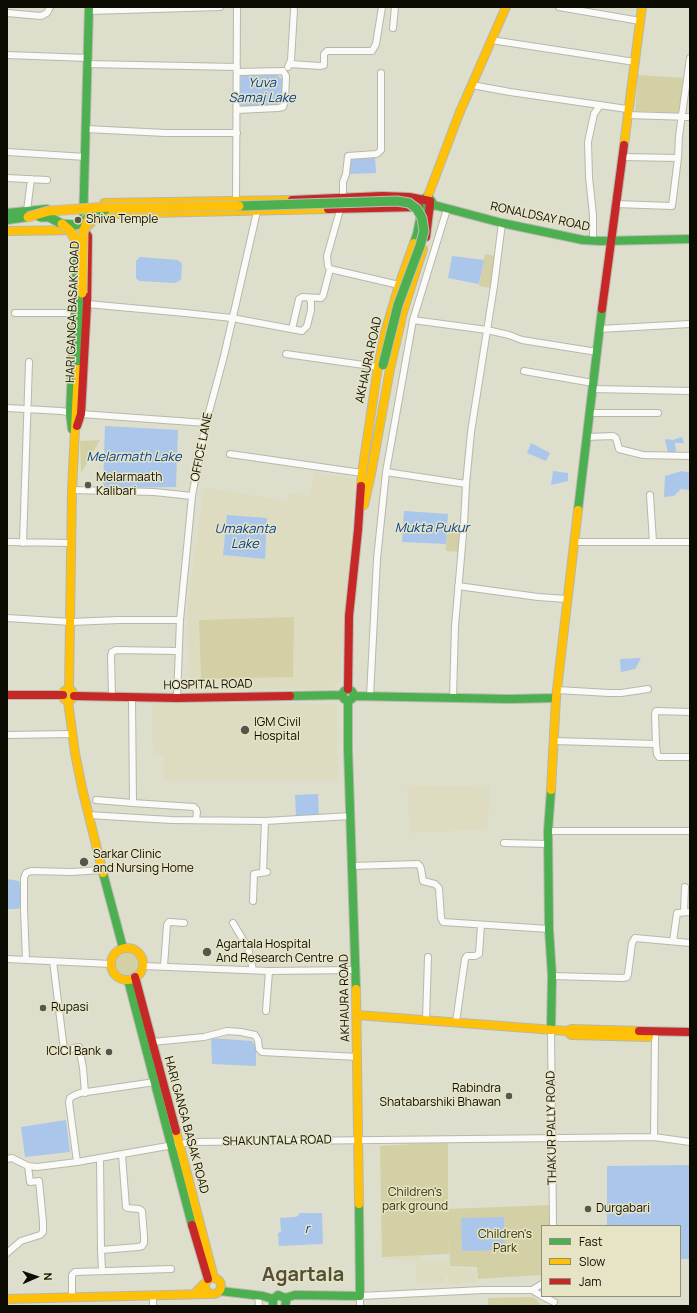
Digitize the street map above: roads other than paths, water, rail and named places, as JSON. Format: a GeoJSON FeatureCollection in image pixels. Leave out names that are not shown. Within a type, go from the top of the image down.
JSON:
{"type":"FeatureCollection","features":[{"type":"Feature","properties":{"kind":"main road","name":"AKHAURA ROAD"},"geometry":{"type":"LineString","coordinates":[[360,1296],[358,1057],[348,749],[348,695],[349,616],[362,473],[385,333],[399,285],[454,124],[478,86],[498,41],[506,7]]}},
{"type":"Feature","properties":{"kind":"main road"},"geometry":{"type":"LineString","coordinates":[[551,1030],[552,976],[549,929],[548,831],[556,694],[599,329],[642,7]]}},
{"type":"Feature","properties":{"kind":"main road"},"geometry":{"type":"LineString","coordinates":[[83,229],[89,8]]}},
{"type":"Feature","properties":{"kind":"main road"},"geometry":{"type":"LineString","coordinates":[[7,220],[27,214],[83,205],[154,202],[259,201],[398,196],[428,203]]}},
{"type":"Feature","properties":{"kind":"main road"},"geometry":{"type":"LineString","coordinates":[[27,214],[109,207],[268,206],[397,201],[409,203],[417,209],[422,218],[424,231],[398,305],[380,366],[358,530]]}},
{"type":"Feature","properties":{"kind":"main road"},"geometry":{"type":"LineString","coordinates":[[7,231],[84,230],[96,217],[106,214],[340,210],[428,203]]}},
{"type":"Feature","properties":{"kind":"main road","name":"AKHAURA ROAD"},"geometry":{"type":"LineString","coordinates":[[358,530],[372,474],[390,368],[403,312],[426,239],[428,203]]}},
{"type":"Feature","properties":{"kind":"main road","name":"RONALDSAY ROAD"},"geometry":{"type":"LineString","coordinates":[[428,203],[502,223],[582,240],[690,239]]}},
{"type":"Feature","properties":{"kind":"main road"},"geometry":{"type":"LineString","coordinates":[[62,224],[76,225],[89,218],[96,212],[118,208]]}},
{"type":"Feature","properties":{"kind":"main road"},"geometry":{"type":"LineString","coordinates":[[7,213],[49,217],[62,224],[70,231],[76,241],[79,255],[82,293]]}},
{"type":"Feature","properties":{"kind":"main road"},"geometry":{"type":"LineString","coordinates":[[89,218],[83,232],[82,293],[72,490],[71,622],[68,695],[75,753],[88,815],[123,948]]}},
{"type":"Feature","properties":{"kind":"main road","name":"HARI GANGA BASAK ROAD"},"geometry":{"type":"LineString","coordinates":[[83,229],[88,236],[88,304],[76,414],[75,314],[78,236],[83,229]]}},
{"type":"Feature","properties":{"kind":"main road","name":"HOSPITAL ROAD"},"geometry":{"type":"LineString","coordinates":[[7,695],[177,698],[348,695],[509,699],[556,694]]}},
{"type":"Feature","properties":{"kind":"main road"},"geometry":{"type":"LineString","coordinates":[[123,948],[133,949],[138,952],[143,966],[141,970],[131,979],[116,976],[111,964],[111,960],[116,952],[123,948]]}},
{"type":"Feature","properties":{"kind":"main road","name":"HARI GANGA BASAK ROAD"},"geometry":{"type":"LineString","coordinates":[[131,979],[152,1042],[175,1145],[209,1280]]}},
{"type":"Feature","properties":{"kind":"main road","name":"HARI GANGA BASAK ROAD"},"geometry":{"type":"LineString","coordinates":[[131,979],[155,1082],[175,1145]]}},
{"type":"Feature","properties":{"kind":"main road"},"geometry":{"type":"LineString","coordinates":[[357,1016],[567,1031],[572,1029],[690,1032]]}},
{"type":"Feature","properties":{"kind":"main road"},"geometry":{"type":"LineString","coordinates":[[567,1031],[571,1035],[690,1037]]}},
{"type":"Feature","properties":{"kind":"main road"},"geometry":{"type":"LineString","coordinates":[[209,1280],[220,1283],[220,1291]]}},
{"type":"Feature","properties":{"kind":"main road"},"geometry":{"type":"LineString","coordinates":[[208,1294],[204,1289],[209,1280]]}},
{"type":"Feature","properties":{"kind":"main road"},"geometry":{"type":"LineString","coordinates":[[194,1294],[209,1280]]}},
{"type":"Feature","properties":{"kind":"main road"},"geometry":{"type":"LineString","coordinates":[[7,1299],[45,1302],[72,1297],[216,1294],[220,1291],[258,1295],[273,1303],[278,1295],[285,1302],[295,1295],[360,1296]]}},
{"type":"Feature","properties":{"kind":"street"},"geometry":{"type":"LineString","coordinates":[[7,13],[41,16],[47,13],[50,7]]}},
{"type":"Feature","properties":{"kind":"street"},"geometry":{"type":"LineString","coordinates":[[89,8],[220,7]]}},
{"type":"Feature","properties":{"kind":"street"},"geometry":{"type":"LineString","coordinates":[[236,201],[237,7]]}},
{"type":"Feature","properties":{"kind":"street"},"geometry":{"type":"LineString","coordinates":[[290,64],[324,65],[324,54],[327,51],[372,51],[376,44],[382,7]]}},
{"type":"Feature","properties":{"kind":"street"},"geometry":{"type":"LineString","coordinates":[[393,28],[395,7]]}},
{"type":"Feature","properties":{"kind":"street"},"geometry":{"type":"LineString","coordinates":[[559,7],[640,21]]}},
{"type":"Feature","properties":{"kind":"street"},"geometry":{"type":"LineString","coordinates":[[284,72],[290,64],[294,10]]}},
{"type":"Feature","properties":{"kind":"street"},"geometry":{"type":"LineString","coordinates":[[498,41],[635,62]]}},
{"type":"Feature","properties":{"kind":"street"},"geometry":{"type":"LineString","coordinates":[[7,55],[88,61],[283,70],[286,76],[285,101],[283,107],[237,110]]}},
{"type":"Feature","properties":{"kind":"street"},"geometry":{"type":"LineString","coordinates":[[615,204],[672,206],[690,58]]}},
{"type":"Feature","properties":{"kind":"street"},"geometry":{"type":"LineString","coordinates":[[343,197],[343,182],[346,174],[348,156],[376,154],[381,150],[381,73]]}},
{"type":"Feature","properties":{"kind":"street"},"geometry":{"type":"LineString","coordinates":[[478,86],[600,105],[627,112],[690,117]]}},
{"type":"Feature","properties":{"kind":"street"},"geometry":{"type":"LineString","coordinates":[[593,241],[593,215],[589,177],[588,142],[594,114],[600,105]]}},
{"type":"Feature","properties":{"kind":"street"},"geometry":{"type":"LineString","coordinates":[[86,129],[165,133],[237,133]]}},
{"type":"Feature","properties":{"kind":"street"},"geometry":{"type":"LineString","coordinates":[[7,152],[86,157]]}},
{"type":"Feature","properties":{"kind":"street"},"geometry":{"type":"LineString","coordinates":[[622,157],[678,158]]}},
{"type":"Feature","properties":{"kind":"street"},"geometry":{"type":"LineString","coordinates":[[7,178],[47,180]]}},
{"type":"Feature","properties":{"kind":"street"},"geometry":{"type":"LineString","coordinates":[[27,214],[31,179]]}},
{"type":"Feature","properties":{"kind":"street","name":"OFFICE LANE"},"geometry":{"type":"LineString","coordinates":[[177,698],[180,620],[192,496],[206,423],[224,356],[259,201]]}},
{"type":"Feature","properties":{"kind":"street"},"geometry":{"type":"LineString","coordinates":[[370,696],[377,559],[386,472],[413,320],[447,209]]}},
{"type":"Feature","properties":{"kind":"street"},"geometry":{"type":"LineString","coordinates":[[292,329],[299,299],[302,297],[321,298],[323,296],[330,269],[328,266],[327,256],[340,210]]}},
{"type":"Feature","properties":{"kind":"street"},"geometry":{"type":"LineString","coordinates":[[453,698],[455,626],[471,432],[497,266],[502,223]]}},
{"type":"Feature","properties":{"kind":"street"},"geometry":{"type":"LineString","coordinates":[[330,269],[399,285]]}},
{"type":"Feature","properties":{"kind":"street"},"geometry":{"type":"LineString","coordinates":[[88,304],[232,318],[302,331],[307,326],[311,310],[311,302],[309,298]]}},
{"type":"Feature","properties":{"kind":"street"},"geometry":{"type":"LineString","coordinates":[[14,313],[75,314]]}},
{"type":"Feature","properties":{"kind":"street"},"geometry":{"type":"LineString","coordinates":[[413,320],[487,330],[509,335],[522,340],[597,352]]}},
{"type":"Feature","properties":{"kind":"street"},"geometry":{"type":"LineString","coordinates":[[599,329],[690,324]]}},
{"type":"Feature","properties":{"kind":"street"},"geometry":{"type":"LineString","coordinates":[[286,354],[380,366]]}},
{"type":"Feature","properties":{"kind":"street"},"geometry":{"type":"LineString","coordinates":[[23,543],[29,362]]}},
{"type":"Feature","properties":{"kind":"street"},"geometry":{"type":"LineString","coordinates":[[524,371],[593,386],[690,391]]}},
{"type":"Feature","properties":{"kind":"street"},"geometry":{"type":"LineString","coordinates":[[7,408],[206,423]]}},
{"type":"Feature","properties":{"kind":"street"},"geometry":{"type":"LineString","coordinates":[[589,413],[658,413]]}},
{"type":"Feature","properties":{"kind":"street"},"geometry":{"type":"LineString","coordinates":[[587,437],[613,436],[616,438],[618,449],[643,455],[690,456]]}},
{"type":"Feature","properties":{"kind":"street"},"geometry":{"type":"LineString","coordinates":[[230,454],[362,473]]}},
{"type":"Feature","properties":{"kind":"street"},"geometry":{"type":"LineString","coordinates":[[386,472],[466,484]]}},
{"type":"Feature","properties":{"kind":"street"},"geometry":{"type":"LineString","coordinates":[[72,490],[154,492],[192,496]]}},
{"type":"Feature","properties":{"kind":"street"},"geometry":{"type":"LineString","coordinates":[[650,495],[653,542]]}},
{"type":"Feature","properties":{"kind":"street"},"geometry":{"type":"LineString","coordinates":[[7,542],[71,543]]}},
{"type":"Feature","properties":{"kind":"street"},"geometry":{"type":"LineString","coordinates":[[574,542],[690,542]]}},
{"type":"Feature","properties":{"kind":"street"},"geometry":{"type":"LineString","coordinates":[[458,586],[538,597],[567,599]]}},
{"type":"Feature","properties":{"kind":"street"},"geometry":{"type":"LineString","coordinates":[[7,618],[71,622],[180,620]]}},
{"type":"Feature","properties":{"kind":"street"},"geometry":{"type":"LineString","coordinates":[[112,697],[112,652],[116,650],[178,651]]}},
{"type":"Feature","properties":{"kind":"street"},"geometry":{"type":"LineString","coordinates":[[556,694],[621,693],[648,689]]}},
{"type":"Feature","properties":{"kind":"street"},"geometry":{"type":"LineString","coordinates":[[132,697],[133,803]]}},
{"type":"Feature","properties":{"kind":"street"},"geometry":{"type":"LineString","coordinates":[[690,712],[656,711],[655,714],[656,754],[659,757],[690,756]]}},
{"type":"Feature","properties":{"kind":"street"},"geometry":{"type":"LineString","coordinates":[[7,735],[72,734]]}},
{"type":"Feature","properties":{"kind":"street"},"geometry":{"type":"LineString","coordinates":[[554,741],[656,744]]}},
{"type":"Feature","properties":{"kind":"street"},"geometry":{"type":"LineString","coordinates":[[96,800],[194,807],[197,812],[196,820]]}},
{"type":"Feature","properties":{"kind":"street"},"geometry":{"type":"LineString","coordinates":[[88,815],[196,820],[265,821],[350,816]]}},
{"type":"Feature","properties":{"kind":"street"},"geometry":{"type":"LineString","coordinates":[[252,901],[254,874],[265,872],[265,821]]}},
{"type":"Feature","properties":{"kind":"street"},"geometry":{"type":"LineString","coordinates":[[548,831],[690,831]]}},
{"type":"Feature","properties":{"kind":"street"},"geometry":{"type":"LineString","coordinates":[[504,843],[548,844]]}},
{"type":"Feature","properties":{"kind":"street"},"geometry":{"type":"LineString","coordinates":[[352,866],[418,864],[422,869],[424,882],[435,884],[439,888],[441,918],[443,922],[549,929]]}},
{"type":"Feature","properties":{"kind":"street"},"geometry":{"type":"LineString","coordinates":[[26,960],[24,909],[24,878],[26,873],[31,871],[72,872],[102,870]]}},
{"type":"Feature","properties":{"kind":"street"},"geometry":{"type":"LineString","coordinates":[[673,941],[676,914],[678,912],[687,912],[685,887]]}},
{"type":"Feature","properties":{"kind":"street"},"geometry":{"type":"LineString","coordinates":[[164,966],[167,925],[169,922],[184,923]]}},
{"type":"Feature","properties":{"kind":"street"},"geometry":{"type":"LineString","coordinates":[[233,923],[248,948],[253,970]]}},
{"type":"Feature","properties":{"kind":"street"},"geometry":{"type":"LineString","coordinates":[[456,1022],[465,959],[467,956],[475,956],[479,954],[481,925]]}},
{"type":"Feature","properties":{"kind":"street"},"geometry":{"type":"LineString","coordinates":[[552,976],[623,978],[626,977],[629,971],[632,943],[634,939],[638,938],[690,943]]}},
{"type":"Feature","properties":{"kind":"street"},"geometry":{"type":"LineString","coordinates":[[426,1020],[428,957]]}},
{"type":"Feature","properties":{"kind":"street"},"geometry":{"type":"LineString","coordinates":[[7,959],[111,964]]}},
{"type":"Feature","properties":{"kind":"street"},"geometry":{"type":"LineString","coordinates":[[53,961],[64,1050],[79,1047],[86,1093]]}},
{"type":"Feature","properties":{"kind":"street"},"geometry":{"type":"LineString","coordinates":[[143,966],[269,971],[356,970]]}},
{"type":"Feature","properties":{"kind":"street"},"geometry":{"type":"LineString","coordinates":[[266,1011],[269,971]]}},
{"type":"Feature","properties":{"kind":"street","name":"THAKUR PALLY ROAD"},"geometry":{"type":"LineString","coordinates":[[551,1030],[553,1225]]}},
{"type":"Feature","properties":{"kind":"street"},"geometry":{"type":"LineString","coordinates":[[152,1042],[204,1037],[227,1032],[241,1032],[255,1035],[258,1040],[260,1051],[264,1053],[358,1057]]}},
{"type":"Feature","properties":{"kind":"street"},"geometry":{"type":"LineString","coordinates":[[654,1137],[655,1037]]}},
{"type":"Feature","properties":{"kind":"street"},"geometry":{"type":"LineString","coordinates":[[77,1162],[69,1102],[70,1098],[72,1096],[86,1093],[155,1082]]}},
{"type":"Feature","properties":{"kind":"street","name":"SHAKUNTALA ROAD"},"geometry":{"type":"LineString","coordinates":[[7,1159],[12,1158],[28,1166],[37,1167],[122,1155],[193,1142],[654,1137],[690,1142]]}},
{"type":"Feature","properties":{"kind":"street"},"geometry":{"type":"LineString","coordinates":[[101,1250],[138,1247],[142,1246],[144,1243],[142,1211],[139,1209],[128,1208],[125,1204],[122,1155]]}},
{"type":"Feature","properties":{"kind":"street"},"geometry":{"type":"LineString","coordinates":[[100,1158],[102,1270]]}},
{"type":"Feature","properties":{"kind":"street"},"geometry":{"type":"LineString","coordinates":[[7,1253],[20,1241],[40,1235],[43,1232],[38,1181],[30,1182],[28,1166]]}},
{"type":"Feature","properties":{"kind":"street"},"geometry":{"type":"LineString","coordinates":[[72,1297],[73,1273],[78,1271],[171,1269]]}},
{"type":"Feature","properties":{"kind":"street"},"geometry":{"type":"LineString","coordinates":[[360,1306],[360,1296],[483,1290],[532,1290],[541,1285]]}},
{"type":"Feature","properties":{"kind":"street"},"geometry":{"type":"LineString","coordinates":[[532,1290],[541,1295]]}},
{"type":"Feature","properties":{"kind":"street"},"geometry":{"type":"LineString","coordinates":[[258,1295],[259,1306]]}},
{"type":"Feature","properties":{"kind":"street"},"geometry":{"type":"LineString","coordinates":[[153,1296],[153,1306]]}},
{"type":"Feature","properties":{"kind":"street"},"geometry":{"type":"LineString","coordinates":[[544,1297],[554,1301]]}},
{"type":"Feature","properties":{"kind":"water","name":"Yuva Samaj Lake"},"geometry":{"type":"Polygon","coordinates":[[[242,74],[276,74],[284,81],[283,99],[278,106],[243,106],[240,104],[242,74]]]}},
{"type":"Feature","properties":{"kind":"water"},"geometry":{"type":"Polygon","coordinates":[[[349,156],[375,156],[376,173],[348,174],[349,156]]]}},
{"type":"Feature","properties":{"kind":"water"},"geometry":{"type":"Polygon","coordinates":[[[452,256],[484,260],[479,284],[448,278],[452,256]]]}},
{"type":"Feature","properties":{"kind":"water"},"geometry":{"type":"Polygon","coordinates":[[[140,257],[178,260],[182,264],[181,280],[175,283],[139,281],[136,278],[136,261],[140,257]]]}},
{"type":"Feature","properties":{"kind":"water","name":"Melarmath Lake"},"geometry":{"type":"Polygon","coordinates":[[[105,426],[178,430],[176,487],[103,488],[105,426]]]}},
{"type":"Feature","properties":{"kind":"water"},"geometry":{"type":"Polygon","coordinates":[[[682,437],[684,443],[675,443],[676,452],[668,453],[665,439],[673,440],[682,437]]]}},
{"type":"Feature","properties":{"kind":"water"},"geometry":{"type":"Polygon","coordinates":[[[531,443],[550,453],[546,461],[527,453],[531,443]]]}},
{"type":"Feature","properties":{"kind":"water"},"geometry":{"type":"Polygon","coordinates":[[[553,471],[568,473],[568,481],[551,485],[553,471]]]}},
{"type":"Feature","properties":{"kind":"water"},"geometry":{"type":"Polygon","coordinates":[[[682,471],[690,473],[690,490],[681,489],[674,496],[664,497],[665,476],[682,471]]]}},
{"type":"Feature","properties":{"kind":"water","name":"Mukta Pukur"},"geometry":{"type":"Polygon","coordinates":[[[404,511],[448,514],[446,544],[402,542],[404,511]]]}},
{"type":"Feature","properties":{"kind":"water","name":"Umakanta Lake"},"geometry":{"type":"Polygon","coordinates":[[[227,515],[267,518],[265,559],[223,555],[227,515]]]}},
{"type":"Feature","properties":{"kind":"water"},"geometry":{"type":"Polygon","coordinates":[[[641,658],[635,669],[621,672],[620,659],[641,658]]]}},
{"type":"Feature","properties":{"kind":"water"},"geometry":{"type":"Polygon","coordinates":[[[318,794],[319,817],[296,817],[295,795],[318,794]]]}},
{"type":"Feature","properties":{"kind":"water"},"geometry":{"type":"Polygon","coordinates":[[[7,879],[19,881],[22,889],[20,908],[7,909],[7,879]]]}},
{"type":"Feature","properties":{"kind":"water"},"geometry":{"type":"Polygon","coordinates":[[[211,1038],[252,1041],[256,1047],[256,1066],[212,1064],[211,1038]]]}},
{"type":"Feature","properties":{"kind":"water"},"geometry":{"type":"Polygon","coordinates":[[[66,1120],[70,1152],[25,1157],[21,1127],[66,1120]]]}},
{"type":"Feature","properties":{"kind":"water"},"geometry":{"type":"Polygon","coordinates":[[[690,1165],[690,1259],[681,1259],[681,1225],[607,1225],[607,1166],[690,1165]]]}},
{"type":"Feature","properties":{"kind":"water","name":"r"},"geometry":{"type":"Polygon","coordinates":[[[299,1213],[322,1213],[323,1243],[279,1246],[278,1233],[281,1232],[280,1218],[296,1217],[299,1213]]]}},
{"type":"Feature","properties":{"kind":"water"},"geometry":{"type":"Polygon","coordinates":[[[504,1217],[505,1250],[462,1251],[461,1218],[504,1217]]]}},
{"type":"Feature","properties":{"kind":"place","name":"Shiva Temple"},"geometry":{"type":"Point","coordinates":[78,220]}},
{"type":"Feature","properties":{"kind":"place","name":"Melarmaath Kalibari"},"geometry":{"type":"Point","coordinates":[88,485]}},
{"type":"Feature","properties":{"kind":"place","name":"IGM Civil Hospital"},"geometry":{"type":"Point","coordinates":[245,730]}},
{"type":"Feature","properties":{"kind":"place","name":"Sarkar Clinic and Nursing Home"},"geometry":{"type":"Point","coordinates":[84,862]}},
{"type":"Feature","properties":{"kind":"place","name":"Agartala Hospital And Research Centre"},"geometry":{"type":"Point","coordinates":[207,952]}},
{"type":"Feature","properties":{"kind":"place","name":"Rupasi"},"geometry":{"type":"Point","coordinates":[43,1008]}},
{"type":"Feature","properties":{"kind":"place","name":"ICICI Bank"},"geometry":{"type":"Point","coordinates":[109,1052]}},
{"type":"Feature","properties":{"kind":"place","name":"Rabindra Shatabarshiki Bhawan"},"geometry":{"type":"Point","coordinates":[509,1096]}},
{"type":"Feature","properties":{"kind":"place","name":"Durgabari"},"geometry":{"type":"Point","coordinates":[588,1209]}},
{"type":"Feature","properties":{"kind":"district","name":"Agartala"},"geometry":{"type":"Point","coordinates":[303,1275]}},
{"type":"Feature","properties":{"kind":"park label","name":"Children's park ground"},"geometry":{"type":"Point","coordinates":[415,1200]}},
{"type":"Feature","properties":{"kind":"park label","name":"Children's Park"},"geometry":{"type":"Point","coordinates":[505,1242]}}]}
